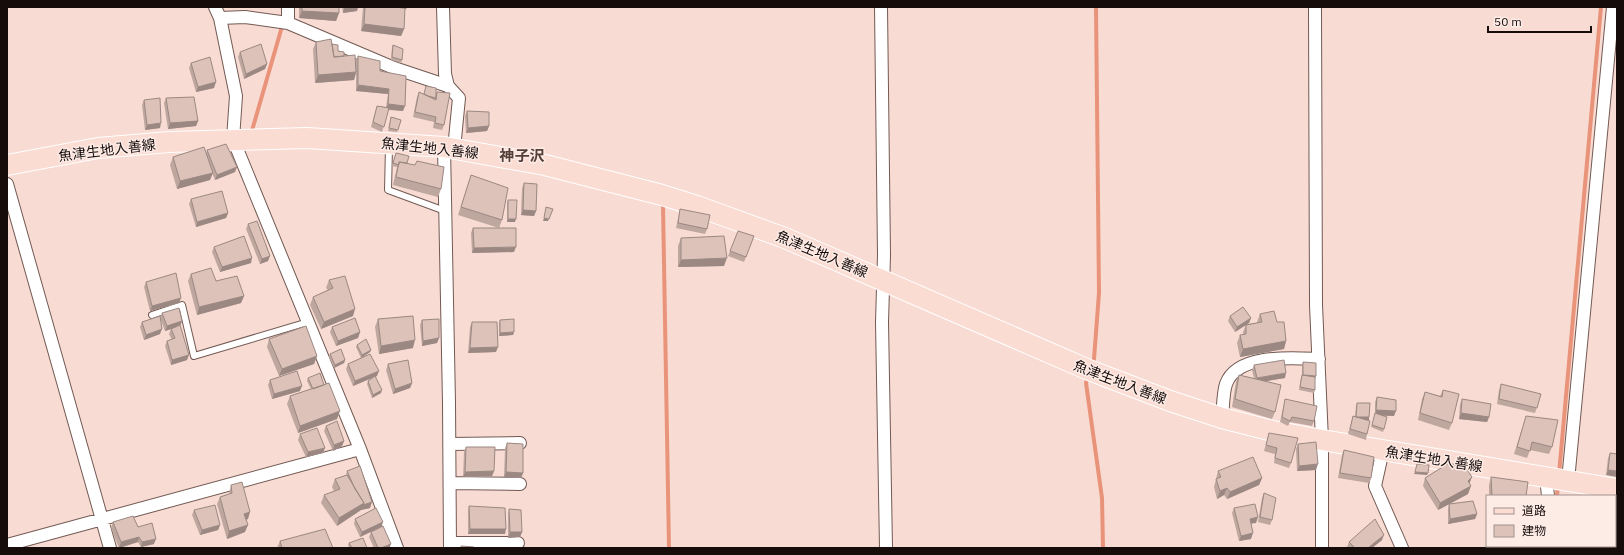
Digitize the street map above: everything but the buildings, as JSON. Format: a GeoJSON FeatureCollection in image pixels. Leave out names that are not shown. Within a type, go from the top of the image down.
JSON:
{"type":"FeatureCollection","features":[{"type":"Feature","properties":{"kind":"main road","name":"魚津生地入善線"},"geometry":{"type":"LineString","coordinates":[[7,165],[98,148],[168,142],[307,138],[449,148],[544,165],[662,195],[785,238],[1089,370],[1170,401],[1222,418],[1273,431],[1383,450],[1547,486],[1568,481],[1617,489]]}},
{"type":"Feature","properties":{"kind":"street"},"geometry":{"type":"LineString","coordinates":[[288,7],[288,23]]}},
{"type":"Feature","properties":{"kind":"street"},"geometry":{"type":"LineString","coordinates":[[443,7],[445,74],[448,86],[459,98],[449,148],[445,211],[450,444],[450,545],[518,543]]}},
{"type":"Feature","properties":{"kind":"street"},"geometry":{"type":"LineString","coordinates":[[881,7],[884,255],[882,279],[886,548]]}},
{"type":"Feature","properties":{"kind":"street"},"geometry":{"type":"LineString","coordinates":[[1315,7],[1316,297],[1322,440],[1322,548]]}},
{"type":"Feature","properties":{"kind":"street"},"geometry":{"type":"LineString","coordinates":[[1568,481],[1613,7]]}},
{"type":"Feature","properties":{"kind":"street"},"geometry":{"type":"LineString","coordinates":[[397,548],[360,449],[233,140],[236,96],[218,13],[288,23],[394,68],[448,86]]}},
{"type":"Feature","properties":{"kind":"street"},"geometry":{"type":"LineString","coordinates":[[7,184],[110,548]]}},
{"type":"Feature","properties":{"kind":"street"},"geometry":{"type":"LineString","coordinates":[[1222,418],[1226,384],[1236,370],[1251,362],[1281,358],[1319,359]]}},
{"type":"Feature","properties":{"kind":"street"},"geometry":{"type":"LineString","coordinates":[[450,444],[520,443]]}},
{"type":"Feature","properties":{"kind":"street"},"geometry":{"type":"LineString","coordinates":[[7,545],[360,449]]}},
{"type":"Feature","properties":{"kind":"street"},"geometry":{"type":"LineString","coordinates":[[1383,450],[1375,486],[1402,548]]}},
{"type":"Feature","properties":{"kind":"street"},"geometry":{"type":"LineString","coordinates":[[450,483],[520,484]]}},
{"type":"Feature","properties":{"kind":"lane"},"geometry":{"type":"LineString","coordinates":[[390,143],[388,190],[445,211]]}},
{"type":"Feature","properties":{"kind":"lane"},"geometry":{"type":"LineString","coordinates":[[152,315],[182,305],[194,356],[308,322]]}},
{"type":"Feature","properties":{"kind":"waterway"},"geometry":{"type":"LineString","coordinates":[[1092,366],[1094,359],[1099,293],[1096,7]]}},
{"type":"Feature","properties":{"kind":"waterway"},"geometry":{"type":"LineString","coordinates":[[1559,474],[1601,7]]}},
{"type":"Feature","properties":{"kind":"waterway"},"geometry":{"type":"LineString","coordinates":[[251,134],[282,23]]}},
{"type":"Feature","properties":{"kind":"waterway"},"geometry":{"type":"LineString","coordinates":[[663,206],[669,548]]}},
{"type":"Feature","properties":{"kind":"waterway"},"geometry":{"type":"LineString","coordinates":[[1088,376],[1086,383],[1102,498],[1103,548]]}},
{"type":"Feature","properties":{"kind":"waterway"},"geometry":{"type":"LineString","coordinates":[[1557,495],[1558,484]]}},
{"type":"Feature","properties":{"kind":"district","name":"神子沢"},"geometry":{"type":"Point","coordinates":[522,156]}}]}
